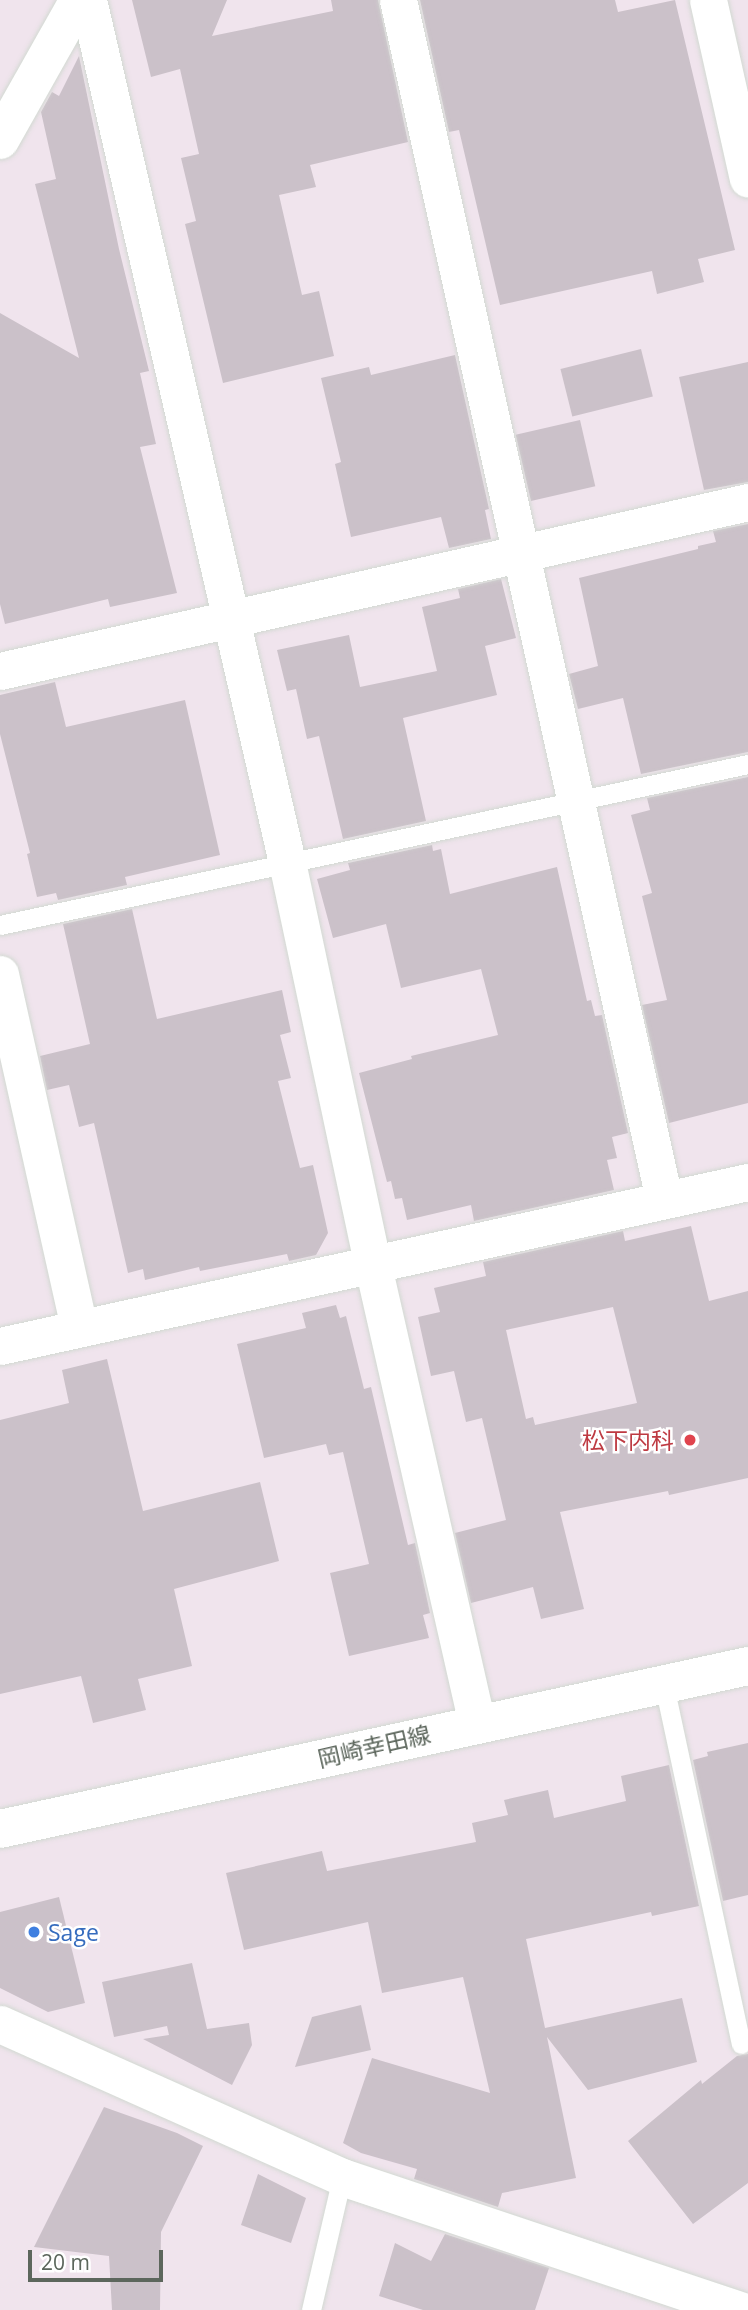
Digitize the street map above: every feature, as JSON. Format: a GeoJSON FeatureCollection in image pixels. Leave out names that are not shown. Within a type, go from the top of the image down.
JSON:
{"type":"FeatureCollection","features":[{"type":"Feature","properties":{"kind":"main road"},"geometry":{"type":"LineString","coordinates":[[0,140],[79,0]]}},
{"type":"Feature","properties":{"kind":"main road","name":"岡崎幸田線"},"geometry":{"type":"LineString","coordinates":[[0,1829],[748,1666]]}},
{"type":"Feature","properties":{"kind":"street"},"geometry":{"type":"LineString","coordinates":[[88,0],[229,621],[287,862],[373,1266],[477,1723]]}},
{"type":"Feature","properties":{"kind":"street"},"geometry":{"type":"LineString","coordinates":[[398,0],[664,1199]]}},
{"type":"Feature","properties":{"kind":"street"},"geometry":{"type":"LineString","coordinates":[[708,0],[748,179]]}},
{"type":"Feature","properties":{"kind":"street"},"geometry":{"type":"LineString","coordinates":[[0,671],[748,502]]}},
{"type":"Feature","properties":{"kind":"street"},"geometry":{"type":"LineString","coordinates":[[0,974],[79,1328]]}},
{"type":"Feature","properties":{"kind":"street"},"geometry":{"type":"LineString","coordinates":[[0,1346],[748,1182]]}},
{"type":"Feature","properties":{"kind":"street"},"geometry":{"type":"LineString","coordinates":[[0,2024],[342,2177],[740,2310]]}},
{"type":"Feature","properties":{"kind":"lane"},"geometry":{"type":"LineString","coordinates":[[0,925],[748,764]]}},
{"type":"Feature","properties":{"kind":"lane"},"geometry":{"type":"LineString","coordinates":[[664,1685],[741,2044]]}},
{"type":"Feature","properties":{"kind":"lane"},"geometry":{"type":"LineString","coordinates":[[311,2310],[342,2177]]}},
{"type":"Feature","properties":{"kind":"building"},"geometry":{"type":"Polygon","coordinates":[[[132,0],[227,0],[212,36],[333,11],[331,0],[378,0],[408,142],[310,165],[316,187],[279,195],[302,295],[319,291],[334,356],[223,383],[185,224],[196,221],[181,158],[199,154],[180,69],[151,77],[132,0]]]}},
{"type":"Feature","properties":{"kind":"building"},"geometry":{"type":"Polygon","coordinates":[[[420,0],[615,0],[618,12],[675,0],[735,250],[698,259],[704,282],[657,294],[652,271],[500,305],[459,130],[449,132],[420,0]]]}},
{"type":"Feature","properties":{"kind":"building"},"geometry":{"type":"Polygon","coordinates":[[[79,56],[119,249],[149,371],[140,373],[156,444],[140,447],[177,593],[110,607],[108,599],[5,624],[0,604],[0,313],[79,358],[35,184],[56,179],[41,112],[52,92],[59,96],[79,56]]]}},
{"type":"Feature","properties":{"kind":"building"},"geometry":{"type":"Polygon","coordinates":[[[641,349],[653,397],[572,417],[560,369],[641,349]]]}},
{"type":"Feature","properties":{"kind":"building"},"geometry":{"type":"Polygon","coordinates":[[[455,355],[489,509],[485,510],[491,539],[449,548],[441,517],[351,537],[335,464],[341,462],[321,378],[369,367],[371,375],[455,355]]]}},
{"type":"Feature","properties":{"kind":"building"},"geometry":{"type":"Polygon","coordinates":[[[748,362],[748,482],[704,490],[679,377],[748,362]]]}},
{"type":"Feature","properties":{"kind":"building"},"geometry":{"type":"Polygon","coordinates":[[[580,420],[595,486],[531,501],[516,435],[580,420]]]}},
{"type":"Feature","properties":{"kind":"building"},"geometry":{"type":"Polygon","coordinates":[[[748,524],[748,752],[641,774],[623,698],[578,709],[569,674],[598,666],[579,578],[698,549],[698,546],[716,542],[713,531],[748,524]]]}},
{"type":"Feature","properties":{"kind":"building"},"geometry":{"type":"Polygon","coordinates":[[[501,579],[516,638],[485,646],[497,695],[403,718],[426,821],[343,839],[319,736],[307,739],[296,689],[287,691],[277,650],[349,635],[360,687],[437,671],[422,607],[460,598],[458,589],[501,579]]]}},
{"type":"Feature","properties":{"kind":"building"},"geometry":{"type":"Polygon","coordinates":[[[55,682],[66,727],[185,700],[220,855],[125,877],[127,885],[58,900],[56,893],[37,897],[27,854],[30,853],[0,734],[0,695],[55,682]]]}},
{"type":"Feature","properties":{"kind":"building"},"geometry":{"type":"Polygon","coordinates":[[[748,777],[748,1103],[669,1123],[642,1005],[667,1000],[642,896],[652,893],[631,815],[650,810],[647,798],[748,777]]]}},
{"type":"Feature","properties":{"kind":"building"},"geometry":{"type":"Polygon","coordinates":[[[432,845],[433,851],[441,849],[450,894],[557,867],[587,1001],[591,1000],[595,1016],[602,1015],[628,1133],[612,1137],[617,1158],[607,1160],[614,1190],[474,1221],[471,1205],[407,1220],[402,1198],[395,1199],[391,1181],[387,1182],[359,1073],[412,1059],[411,1056],[498,1035],[481,969],[401,988],[386,924],[333,938],[317,879],[350,870],[348,863],[432,845]]]}},
{"type":"Feature","properties":{"kind":"building"},"geometry":{"type":"Polygon","coordinates":[[[132,909],[157,1019],[282,990],[291,1032],[280,1035],[291,1078],[278,1081],[300,1168],[313,1165],[328,1233],[316,1255],[289,1261],[287,1254],[200,1271],[199,1267],[145,1280],[143,1269],[128,1273],[94,1123],[79,1127],[69,1085],[47,1090],[40,1056],[90,1044],[63,924],[132,909]]]}},
{"type":"Feature","properties":{"kind":"building"},"geometry":{"type":"Polygon","coordinates":[[[691,1226],[709,1301],[748,1291],[748,1478],[669,1495],[668,1491],[560,1512],[584,1609],[541,1619],[533,1587],[471,1603],[455,1533],[506,1520],[482,1418],[466,1422],[454,1371],[431,1376],[418,1317],[440,1312],[434,1288],[486,1276],[483,1262],[623,1231],[625,1241],[691,1226]],[[613,1307],[506,1330],[526,1419],[533,1417],[535,1425],[637,1403],[613,1307]]]}},
{"type":"Feature","properties":{"kind":"building"},"geometry":{"type":"Polygon","coordinates":[[[336,1305],[340,1318],[346,1316],[364,1389],[371,1387],[408,1545],[415,1543],[430,1613],[423,1615],[429,1638],[349,1656],[330,1573],[369,1564],[343,1452],[329,1455],[326,1444],[264,1458],[237,1344],[306,1328],[302,1313],[336,1305]]]}},
{"type":"Feature","properties":{"kind":"building"},"geometry":{"type":"Polygon","coordinates":[[[107,1359],[143,1511],[260,1482],[279,1561],[174,1589],[192,1666],[138,1679],[146,1710],[93,1723],[81,1676],[0,1694],[0,1420],[69,1403],[62,1370],[107,1359]]]}},
{"type":"Feature","properties":{"kind":"building"},"geometry":{"type":"Polygon","coordinates":[[[748,1743],[748,1895],[723,1901],[693,1760],[708,1756],[707,1752],[748,1743]]]}},
{"type":"Feature","properties":{"kind":"building"},"geometry":{"type":"Polygon","coordinates":[[[669,1765],[699,1906],[652,1916],[651,1912],[526,1939],[545,2028],[682,1998],[697,2062],[588,2090],[547,2037],[576,2178],[502,2193],[498,2207],[414,2179],[417,2169],[361,2153],[343,2143],[372,2058],[490,2093],[463,1977],[382,1993],[368,1922],[244,1950],[226,1873],[322,1851],[327,1871],[476,1842],[472,1823],[508,1815],[504,1800],[548,1790],[554,1818],[626,1801],[621,1776],[669,1765]]]}},
{"type":"Feature","properties":{"kind":"building"},"geometry":{"type":"Polygon","coordinates":[[[59,1897],[85,2003],[48,2012],[0,1988],[0,1912],[59,1897]]]}},
{"type":"Feature","properties":{"kind":"building"},"geometry":{"type":"Polygon","coordinates":[[[192,1963],[207,2029],[249,2023],[252,2045],[232,2085],[143,2039],[169,2035],[167,2026],[114,2037],[102,1982],[192,1963]]]}},
{"type":"Feature","properties":{"kind":"building"},"geometry":{"type":"Polygon","coordinates":[[[361,2005],[371,2050],[295,2067],[312,2017],[361,2005]]]}},
{"type":"Feature","properties":{"kind":"building"},"geometry":{"type":"Polygon","coordinates":[[[748,2054],[748,2183],[693,2224],[628,2141],[701,2080],[702,2084],[737,2056],[748,2054]]]}},
{"type":"Feature","properties":{"kind":"building"},"geometry":{"type":"Polygon","coordinates":[[[104,2107],[177,2133],[203,2146],[161,2232],[160,2310],[112,2310],[109,2256],[34,2247],[104,2107]]]}},
{"type":"Feature","properties":{"kind":"building"},"geometry":{"type":"Polygon","coordinates":[[[258,2174],[306,2198],[291,2243],[241,2225],[258,2174]]]}},
{"type":"Feature","properties":{"kind":"building"},"geometry":{"type":"Polygon","coordinates":[[[445,2234],[549,2268],[535,2310],[423,2310],[379,2296],[395,2243],[431,2261],[445,2234]]]}},
{"type":"Feature","properties":{"kind":"place","name":"松下内科"},"geometry":{"type":"Point","coordinates":[690,1440]}},
{"type":"Feature","properties":{"kind":"place","name":"Sage"},"geometry":{"type":"Point","coordinates":[34,1932]}}]}
